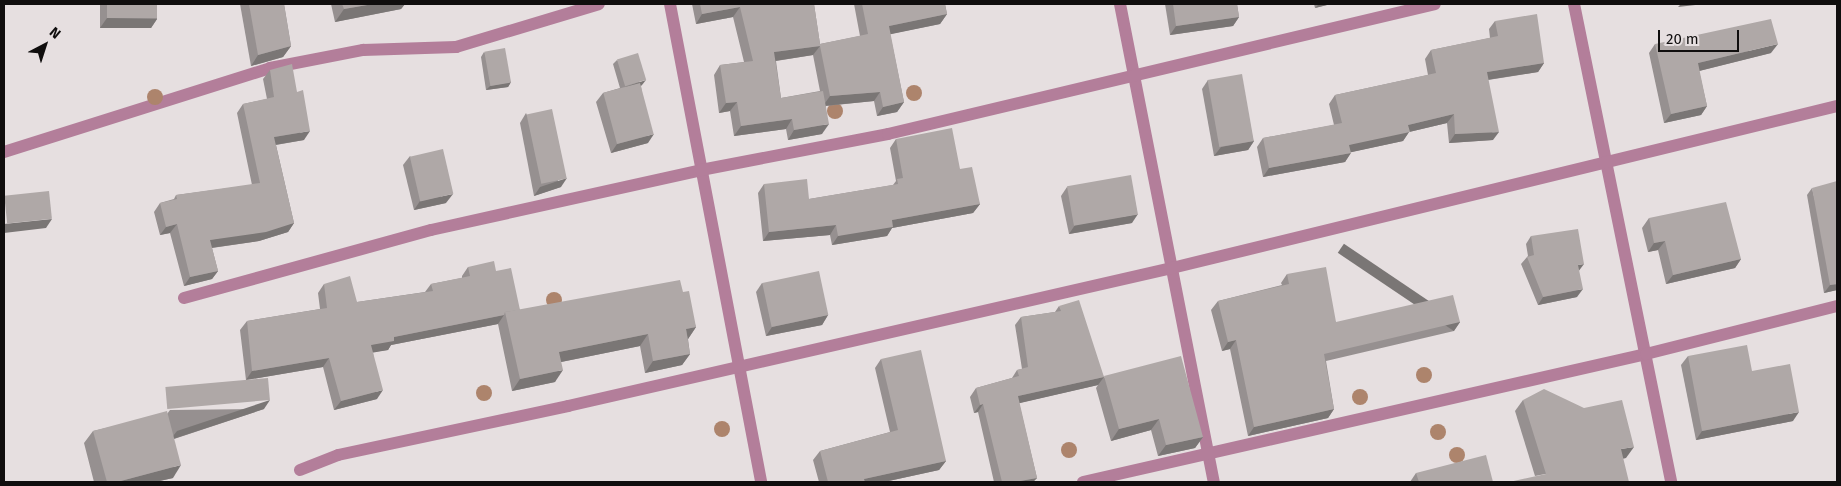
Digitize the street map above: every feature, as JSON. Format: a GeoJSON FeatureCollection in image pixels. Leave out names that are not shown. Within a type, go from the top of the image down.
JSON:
{"type":"FeatureCollection","features":[{"type":"Feature","properties":{"kind":"street"},"geometry":{"type":"LineString","coordinates":[[4,152],[270,68],[363,50],[456,47],[599,4]]}},
{"type":"Feature","properties":{"kind":"street"},"geometry":{"type":"LineString","coordinates":[[670,4],[760,482]]}},
{"type":"Feature","properties":{"kind":"street"},"geometry":{"type":"LineString","coordinates":[[1120,4],[1214,482]]}},
{"type":"Feature","properties":{"kind":"street"},"geometry":{"type":"LineString","coordinates":[[184,298],[431,230],[700,170],[888,134],[1436,4]]}},
{"type":"Feature","properties":{"kind":"street"},"geometry":{"type":"LineString","coordinates":[[1574,4],[1671,482]]}},
{"type":"Feature","properties":{"kind":"street"},"geometry":{"type":"LineString","coordinates":[[300,470],[338,454],[1172,268],[1837,106]]}},
{"type":"Feature","properties":{"kind":"street"},"geometry":{"type":"LineString","coordinates":[[1082,482],[1208,455],[1646,354],[1837,306]]}},
{"type":"Feature","properties":{"kind":"building"},"geometry":{"type":"Polygon","coordinates":[[[107,4],[157,4],[157,18],[107,18],[107,4]]]}},
{"type":"Feature","properties":{"kind":"building"},"geometry":{"type":"Polygon","coordinates":[[[249,4],[284,4],[291,46],[258,55],[249,4]]]}},
{"type":"Feature","properties":{"kind":"building"},"geometry":{"type":"Polygon","coordinates":[[[342,4],[373,4],[344,9],[342,4]]]}},
{"type":"Feature","properties":{"kind":"building"},"geometry":{"type":"Polygon","coordinates":[[[700,4],[814,4],[820,44],[868,34],[862,4],[945,4],[947,14],[889,26],[904,102],[883,107],[880,92],[830,96],[820,46],[774,52],[781,98],[823,91],[829,124],[794,130],[792,119],[741,126],[737,102],[726,103],[720,65],[753,61],[740,7],[702,14],[700,4]]]}},
{"type":"Feature","properties":{"kind":"building"},"geometry":{"type":"Polygon","coordinates":[[[1173,4],[1237,4],[1239,17],[1176,26],[1173,4]]]}},
{"type":"Feature","properties":{"kind":"building"},"geometry":{"type":"Polygon","coordinates":[[[1537,14],[1544,63],[1487,72],[1499,132],[1455,134],[1454,114],[1408,125],[1410,132],[1349,145],[1351,153],[1269,168],[1263,138],[1342,123],[1335,95],[1436,73],[1431,50],[1498,36],[1495,21],[1537,14]]]}},
{"type":"Feature","properties":{"kind":"building"},"geometry":{"type":"Polygon","coordinates":[[[1771,19],[1778,44],[1698,63],[1707,106],[1671,114],[1655,44],[1771,19]]]}},
{"type":"Feature","properties":{"kind":"building"},"geometry":{"type":"Polygon","coordinates":[[[505,48],[511,82],[490,86],[484,52],[505,48]]]}},
{"type":"Feature","properties":{"kind":"building"},"geometry":{"type":"Polygon","coordinates":[[[638,53],[646,80],[625,86],[617,59],[638,53]]]}},
{"type":"Feature","properties":{"kind":"building"},"geometry":{"type":"Polygon","coordinates":[[[292,64],[297,92],[303,90],[310,131],[274,137],[294,223],[266,232],[210,240],[218,271],[190,277],[177,224],[166,227],[160,203],[177,199],[176,195],[260,183],[243,104],[274,97],[270,70],[292,64]]]}},
{"type":"Feature","properties":{"kind":"building"},"geometry":{"type":"Polygon","coordinates":[[[1242,74],[1254,141],[1219,147],[1208,80],[1242,74]]]}},
{"type":"Feature","properties":{"kind":"building"},"geometry":{"type":"Polygon","coordinates":[[[640,83],[654,134],[617,144],[603,93],[640,83]]]}},
{"type":"Feature","properties":{"kind":"building"},"geometry":{"type":"Polygon","coordinates":[[[552,109],[567,178],[541,184],[527,114],[552,109]]]}},
{"type":"Feature","properties":{"kind":"building"},"geometry":{"type":"Polygon","coordinates":[[[952,128],[960,169],[972,167],[980,204],[892,220],[893,227],[838,236],[836,225],[769,232],[764,184],[807,179],[809,199],[898,184],[897,179],[903,178],[896,139],[952,128]]]}},
{"type":"Feature","properties":{"kind":"building"},"geometry":{"type":"Polygon","coordinates":[[[443,149],[453,194],[420,201],[410,157],[443,149]]]}},
{"type":"Feature","properties":{"kind":"building"},"geometry":{"type":"Polygon","coordinates":[[[1131,175],[1138,214],[1074,226],[1067,186],[1131,175]]]}},
{"type":"Feature","properties":{"kind":"building"},"geometry":{"type":"Polygon","coordinates":[[[1837,181],[1837,284],[1830,285],[1812,188],[1837,181]]]}},
{"type":"Feature","properties":{"kind":"building"},"geometry":{"type":"Polygon","coordinates":[[[49,191],[52,219],[7,224],[4,196],[49,191]]]}},
{"type":"Feature","properties":{"kind":"building"},"geometry":{"type":"Polygon","coordinates":[[[1726,202],[1741,259],[1673,275],[1665,241],[1654,243],[1649,218],[1726,202]]]}},
{"type":"Feature","properties":{"kind":"building"},"geometry":{"type":"Polygon","coordinates":[[[1578,229],[1584,264],[1578,265],[1583,289],[1543,297],[1527,257],[1534,255],[1531,236],[1578,229]]]}},
{"type":"Feature","properties":{"kind":"building"},"geometry":{"type":"Polygon","coordinates":[[[494,261],[496,271],[511,268],[520,310],[505,312],[504,315],[394,337],[394,341],[371,345],[383,390],[341,401],[329,358],[252,371],[247,321],[327,308],[324,284],[350,276],[357,302],[433,291],[431,284],[470,276],[468,267],[494,261]]]}},
{"type":"Feature","properties":{"kind":"building"},"geometry":{"type":"Polygon","coordinates":[[[1326,267],[1336,322],[1453,295],[1460,322],[1324,354],[1334,409],[1254,427],[1236,340],[1228,342],[1218,301],[1289,284],[1287,274],[1326,267]]]}},
{"type":"Feature","properties":{"kind":"building"},"geometry":{"type":"Polygon","coordinates":[[[819,271],[828,315],[772,327],[762,283],[819,271]]]}},
{"type":"Feature","properties":{"kind":"building"},"geometry":{"type":"Polygon","coordinates":[[[680,280],[683,292],[689,291],[696,327],[686,329],[690,354],[653,361],[648,334],[559,352],[563,370],[520,379],[505,312],[680,280]]]}},
{"type":"Feature","properties":{"kind":"building"},"geometry":{"type":"Polygon","coordinates":[[[1079,300],[1104,377],[1018,396],[1037,478],[1002,482],[983,404],[980,405],[976,388],[1019,376],[1017,370],[1028,367],[1021,317],[1061,311],[1059,306],[1079,300]]]}},
{"type":"Feature","properties":{"kind":"building"},"geometry":{"type":"Polygon","coordinates":[[[1747,345],[1752,371],[1790,364],[1799,412],[1702,431],[1688,356],[1747,345]]]}},
{"type":"Feature","properties":{"kind":"building"},"geometry":{"type":"Polygon","coordinates":[[[921,350],[946,461],[864,479],[865,482],[828,482],[820,451],[898,430],[881,359],[921,350]]]}},
{"type":"Feature","properties":{"kind":"building"},"geometry":{"type":"Polygon","coordinates":[[[1181,356],[1203,437],[1166,445],[1159,419],[1119,429],[1104,376],[1181,356]]]}},
{"type":"Feature","properties":{"kind":"building"},"geometry":{"type":"Polygon","coordinates":[[[268,378],[270,400],[167,409],[165,387],[268,378]]]}},
{"type":"Feature","properties":{"kind":"building"},"geometry":{"type":"Polygon","coordinates":[[[1544,389],[1584,408],[1622,400],[1634,447],[1621,449],[1629,482],[1509,482],[1546,474],[1523,400],[1544,389]]]}},
{"type":"Feature","properties":{"kind":"building"},"geometry":{"type":"Polygon","coordinates":[[[167,411],[181,465],[117,482],[107,482],[93,431],[167,411]]]}},
{"type":"Feature","properties":{"kind":"building"},"geometry":{"type":"Polygon","coordinates":[[[1486,455],[1493,482],[1419,482],[1416,473],[1486,455]]]}}]}
